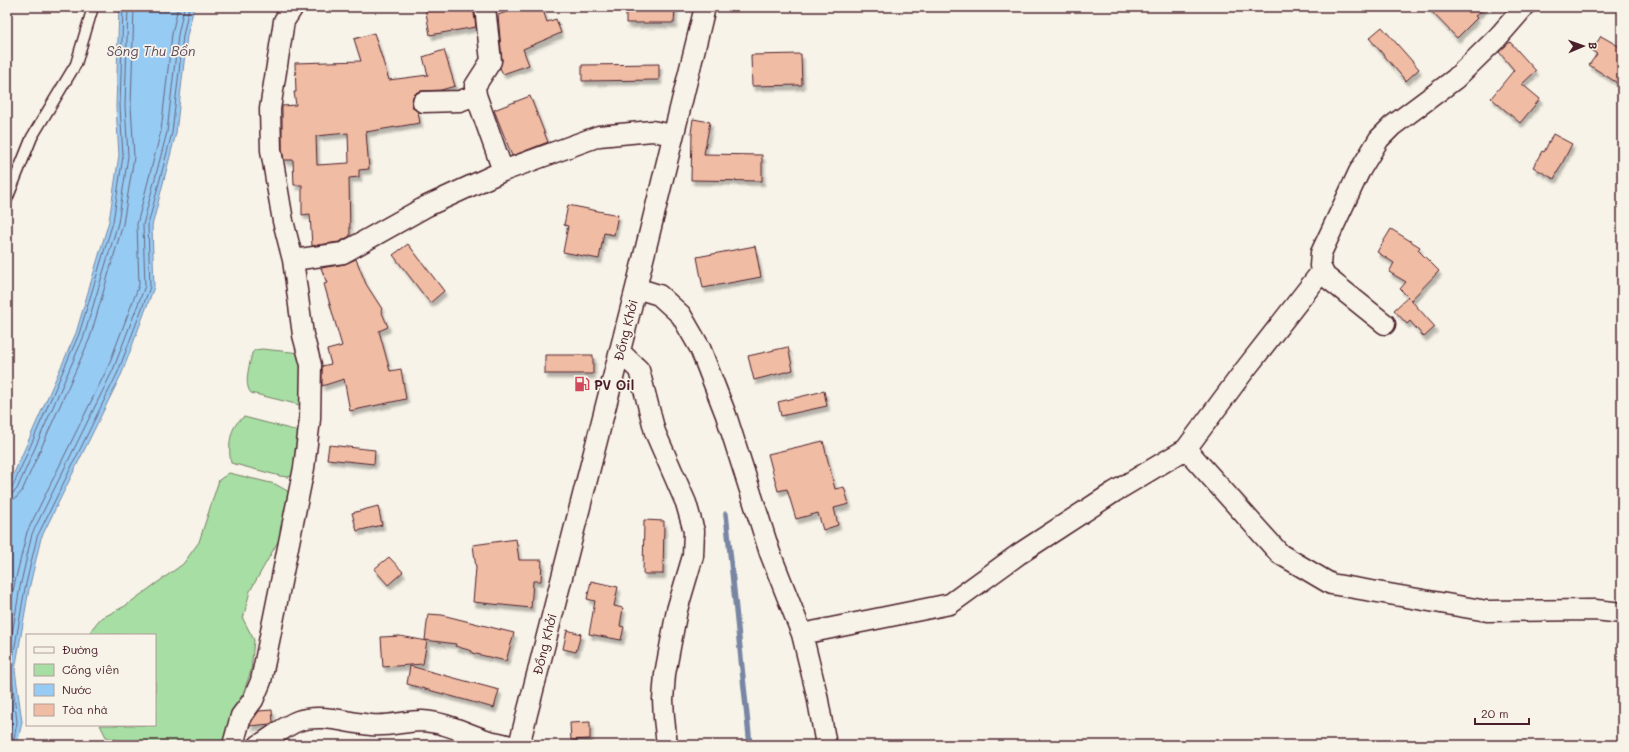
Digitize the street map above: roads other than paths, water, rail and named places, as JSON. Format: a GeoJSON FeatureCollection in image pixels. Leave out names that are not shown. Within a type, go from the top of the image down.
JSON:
{"type":"FeatureCollection","features":[{"type":"Feature","properties":{"kind":"street"},"geometry":{"type":"LineString","coordinates":[[233,745],[241,716],[253,700],[261,681],[304,468],[310,420],[311,365],[300,321],[293,260],[283,221],[271,150],[270,109],[284,21],[293,7]]}},
{"type":"Feature","properties":{"kind":"street"},"geometry":{"type":"LineString","coordinates":[[485,7],[490,61],[475,86],[476,95],[503,171]]}},
{"type":"Feature","properties":{"kind":"street","name":"Đồng Khởi"},"geometry":{"type":"LineString","coordinates":[[519,745],[620,352],[705,7]]}},
{"type":"Feature","properties":{"kind":"street"},"geometry":{"type":"LineString","coordinates":[[1385,324],[1325,276],[1320,266],[1321,254],[1359,172],[1379,139],[1392,126],[1455,79],[1498,37],[1524,7]]}},
{"type":"Feature","properties":{"kind":"street"},"geometry":{"type":"LineString","coordinates":[[423,102],[460,101],[476,95]]}},
{"type":"Feature","properties":{"kind":"street"},"geometry":{"type":"LineString","coordinates":[[293,260],[343,252],[427,206],[503,171],[600,136],[652,131],[673,135]]}},
{"type":"Feature","properties":{"kind":"street"},"geometry":{"type":"LineString","coordinates":[[802,634],[950,604],[1025,550],[1114,492],[1186,449],[1244,371],[1322,271]]}},
{"type":"Feature","properties":{"kind":"street"},"geometry":{"type":"LineString","coordinates":[[636,288],[659,295],[681,315],[700,348],[726,415],[770,553],[802,634],[817,695],[826,745]]}},
{"type":"Feature","properties":{"kind":"street"},"geometry":{"type":"LineString","coordinates":[[620,352],[638,370],[655,432],[686,504],[694,531],[693,556],[677,610],[665,674],[663,700],[667,745]]}},
{"type":"Feature","properties":{"kind":"street"},"geometry":{"type":"LineString","coordinates":[[1186,449],[1280,554],[1331,584],[1487,611],[1596,610],[1622,613]]}},
{"type":"Feature","properties":{"kind":"street"},"geometry":{"type":"LineString","coordinates":[[260,745],[281,730],[298,721],[316,718],[374,725],[421,721],[432,722],[449,726],[486,740],[507,745]]}},
{"type":"Feature","properties":{"kind":"lane"},"geometry":{"type":"LineString","coordinates":[[7,199],[32,137],[76,64],[93,7]]}},
{"type":"Feature","properties":{"kind":"water","name":"Sông Thu Bồn"},"geometry":{"type":"Polygon","coordinates":[[[119,7],[194,7],[187,36],[176,133],[152,226],[154,287],[122,373],[41,538],[29,589],[15,670],[22,722],[17,745],[7,745],[7,489],[76,333],[109,221],[119,155],[116,107],[119,7]]]}},
{"type":"Feature","properties":{"kind":"waterway"},"geometry":{"type":"LineString","coordinates":[[726,514],[750,745]]}},
{"type":"Feature","properties":{"kind":"place","name":"PV Oil"},"geometry":{"type":"Point","coordinates":[582,384]}}]}
